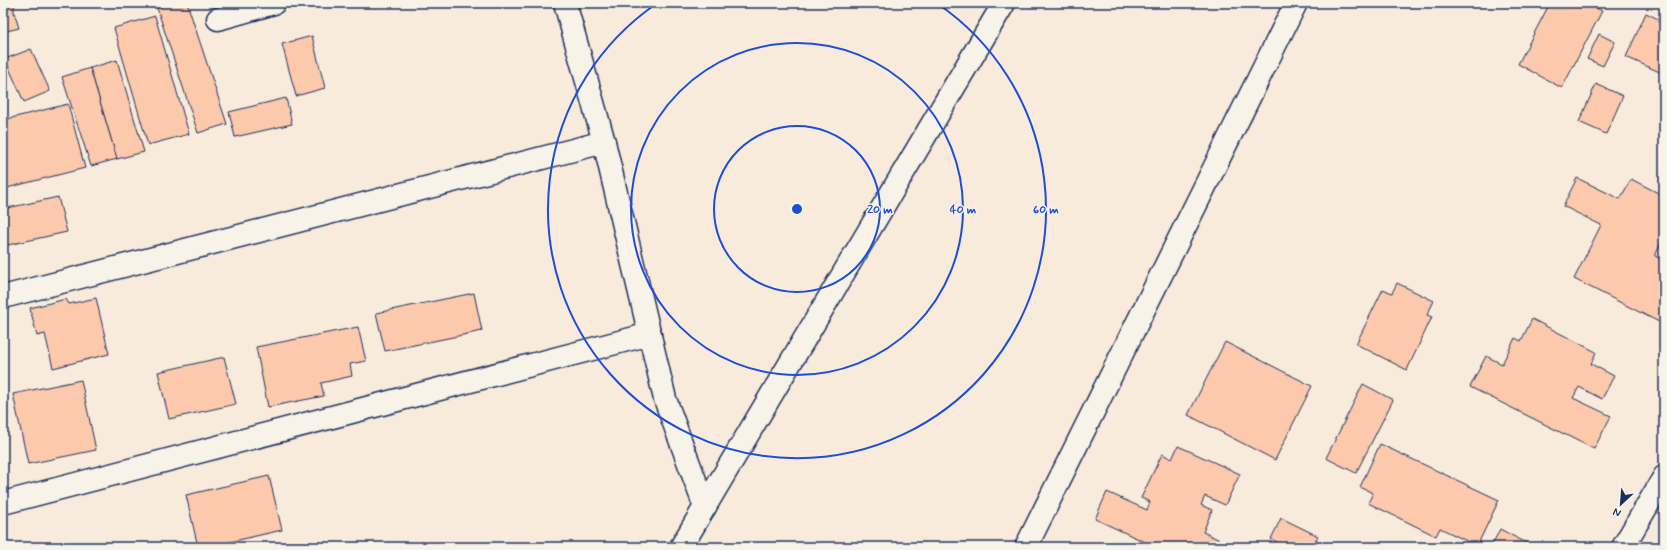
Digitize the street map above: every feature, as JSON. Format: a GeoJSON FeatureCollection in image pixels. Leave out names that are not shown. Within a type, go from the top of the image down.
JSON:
{"type":"FeatureCollection","features":[{"type":"Feature","properties":{"kind":"street"},"geometry":{"type":"LineString","coordinates":[[218,19],[274,3]]}},
{"type":"Feature","properties":{"kind":"street"},"geometry":{"type":"LineString","coordinates":[[565,3],[604,142],[665,399],[705,507]]}},
{"type":"Feature","properties":{"kind":"street"},"geometry":{"type":"LineString","coordinates":[[681,547],[1004,3]]}},
{"type":"Feature","properties":{"kind":"street"},"geometry":{"type":"LineString","coordinates":[[1026,547],[1296,3]]}},
{"type":"Feature","properties":{"kind":"street"},"geometry":{"type":"LineString","coordinates":[[3,297],[604,142]]}},
{"type":"Feature","properties":{"kind":"street"},"geometry":{"type":"LineString","coordinates":[[3,503],[650,334]]}},
{"type":"Feature","properties":{"kind":"street"},"geometry":{"type":"LineString","coordinates":[[1623,547],[1664,477]]}},
{"type":"Feature","properties":{"kind":"building"},"geometry":{"type":"Polygon","coordinates":[[[3,3],[14,3],[14,12],[19,28],[3,32],[3,3]]]}},
{"type":"Feature","properties":{"kind":"building"},"geometry":{"type":"Polygon","coordinates":[[[172,3],[187,3],[227,124],[198,133],[157,8],[172,3]]]}},
{"type":"Feature","properties":{"kind":"building"},"geometry":{"type":"Polygon","coordinates":[[[1550,3],[1587,3],[1602,11],[1562,88],[1518,64],[1550,3]]]}},
{"type":"Feature","properties":{"kind":"building"},"geometry":{"type":"Polygon","coordinates":[[[1646,13],[1664,22],[1664,74],[1626,57],[1646,13]]]}},
{"type":"Feature","properties":{"kind":"building"},"geometry":{"type":"Polygon","coordinates":[[[155,16],[189,134],[148,145],[114,28],[155,16]]]}},
{"type":"Feature","properties":{"kind":"building"},"geometry":{"type":"Polygon","coordinates":[[[1599,34],[1615,42],[1603,66],[1587,59],[1599,34]]]}},
{"type":"Feature","properties":{"kind":"building"},"geometry":{"type":"Polygon","coordinates":[[[312,36],[325,88],[296,96],[282,44],[312,36]]]}},
{"type":"Feature","properties":{"kind":"building"},"geometry":{"type":"Polygon","coordinates":[[[31,49],[50,91],[24,102],[5,59],[31,49]]]}},
{"type":"Feature","properties":{"kind":"building"},"geometry":{"type":"Polygon","coordinates":[[[117,60],[144,152],[117,159],[90,68],[117,60]]]}},
{"type":"Feature","properties":{"kind":"building"},"geometry":{"type":"Polygon","coordinates":[[[90,68],[117,159],[91,166],[62,77],[90,68]]]}},
{"type":"Feature","properties":{"kind":"building"},"geometry":{"type":"Polygon","coordinates":[[[1596,84],[1623,96],[1606,134],[1579,122],[1596,84]]]}},
{"type":"Feature","properties":{"kind":"building"},"geometry":{"type":"Polygon","coordinates":[[[286,98],[292,124],[235,137],[229,112],[286,98]]]}},
{"type":"Feature","properties":{"kind":"building"},"geometry":{"type":"Polygon","coordinates":[[[68,104],[85,168],[3,189],[3,120],[68,104]]]}},
{"type":"Feature","properties":{"kind":"building"},"geometry":{"type":"Polygon","coordinates":[[[1577,178],[1620,199],[1631,179],[1664,196],[1664,247],[1660,245],[1655,256],[1664,261],[1664,313],[1659,322],[1574,279],[1601,225],[1563,206],[1577,178]]]}},
{"type":"Feature","properties":{"kind":"building"},"geometry":{"type":"Polygon","coordinates":[[[58,197],[67,232],[3,246],[3,209],[58,197]]]}},
{"type":"Feature","properties":{"kind":"building"},"geometry":{"type":"Polygon","coordinates":[[[1397,283],[1434,301],[1427,315],[1432,317],[1407,370],[1356,344],[1383,289],[1392,293],[1397,283]]]}},
{"type":"Feature","properties":{"kind":"building"},"geometry":{"type":"Polygon","coordinates":[[[474,293],[482,331],[385,351],[376,313],[474,293]]]}},
{"type":"Feature","properties":{"kind":"building"},"geometry":{"type":"Polygon","coordinates":[[[96,298],[109,354],[53,368],[45,334],[37,336],[30,308],[66,299],[69,304],[96,298]]]}},
{"type":"Feature","properties":{"kind":"building"},"geometry":{"type":"Polygon","coordinates":[[[1532,319],[1596,352],[1591,364],[1614,376],[1602,399],[1579,387],[1573,398],[1611,416],[1594,449],[1470,387],[1486,356],[1502,364],[1515,338],[1521,341],[1532,319]]]}},
{"type":"Feature","properties":{"kind":"building"},"geometry":{"type":"Polygon","coordinates":[[[358,327],[366,361],[350,364],[352,376],[321,383],[324,396],[268,407],[256,347],[358,327]]]}},
{"type":"Feature","properties":{"kind":"building"},"geometry":{"type":"Polygon","coordinates":[[[1225,342],[1312,386],[1275,460],[1188,415],[1225,342]]]}},
{"type":"Feature","properties":{"kind":"building"},"geometry":{"type":"Polygon","coordinates":[[[224,357],[236,404],[169,419],[158,372],[224,357]]]}},
{"type":"Feature","properties":{"kind":"building"},"geometry":{"type":"Polygon","coordinates":[[[81,380],[96,450],[28,464],[13,394],[81,380]]]}},
{"type":"Feature","properties":{"kind":"building"},"geometry":{"type":"Polygon","coordinates":[[[1363,384],[1393,400],[1356,473],[1326,458],[1363,384]]]}},
{"type":"Feature","properties":{"kind":"building"},"geometry":{"type":"Polygon","coordinates":[[[1380,444],[1499,500],[1477,546],[1440,528],[1436,536],[1368,503],[1373,493],[1360,487],[1380,444]]]}},
{"type":"Feature","properties":{"kind":"building"},"geometry":{"type":"Polygon","coordinates":[[[1178,446],[1240,474],[1225,505],[1205,496],[1201,505],[1212,510],[1203,532],[1224,542],[1222,547],[1156,547],[1095,519],[1107,492],[1147,510],[1150,502],[1141,498],[1162,454],[1172,459],[1178,446]]]}},
{"type":"Feature","properties":{"kind":"building"},"geometry":{"type":"Polygon","coordinates":[[[269,476],[282,530],[208,547],[198,547],[186,495],[269,476]]]}},
{"type":"Feature","properties":{"kind":"building"},"geometry":{"type":"Polygon","coordinates":[[[1281,518],[1318,536],[1313,547],[1287,547],[1271,539],[1281,518]]]}},
{"type":"Feature","properties":{"kind":"building"},"geometry":{"type":"Polygon","coordinates":[[[1500,529],[1513,536],[1535,547],[1491,547],[1500,529]]]}}]}
